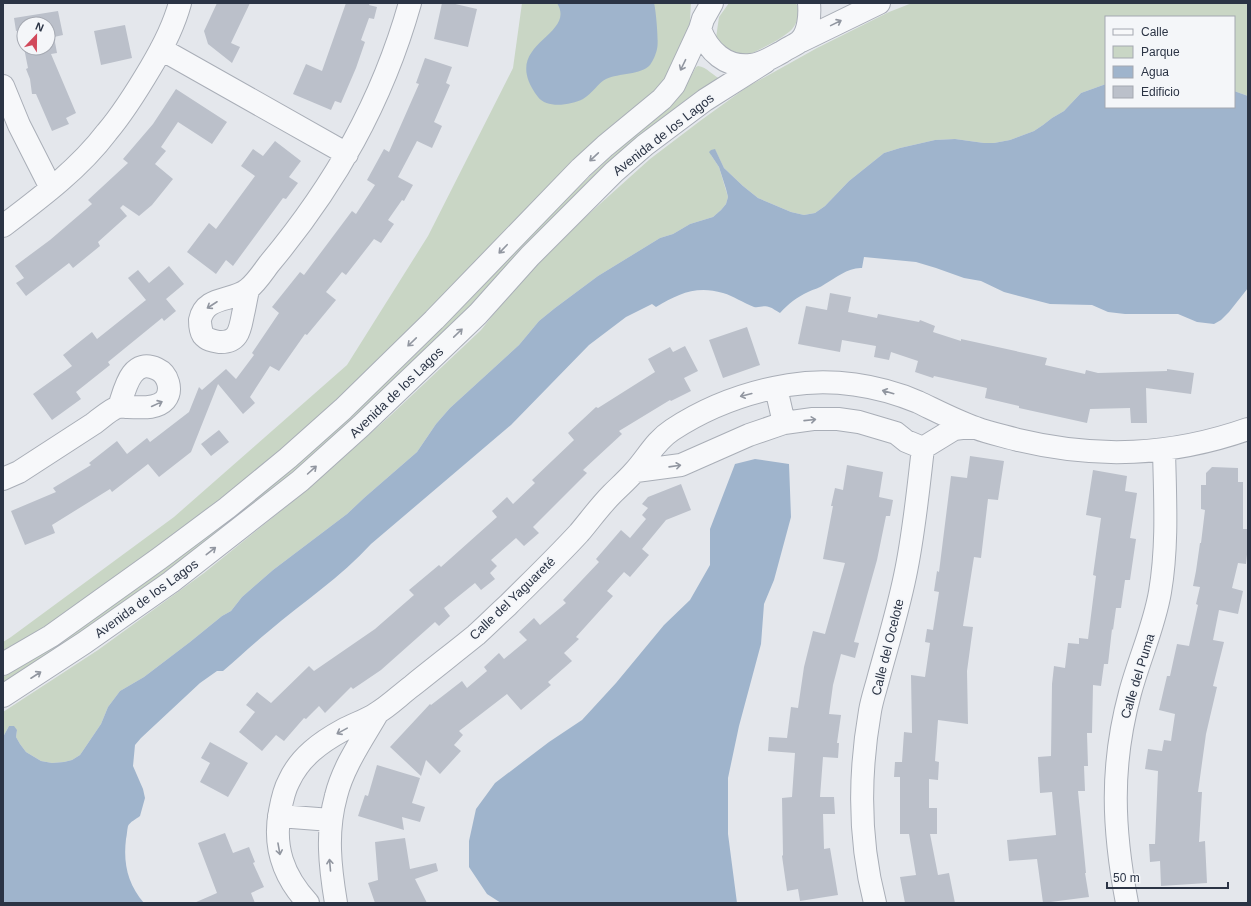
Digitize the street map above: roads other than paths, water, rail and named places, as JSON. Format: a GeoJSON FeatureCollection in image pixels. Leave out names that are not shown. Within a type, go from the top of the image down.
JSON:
{"type":"FeatureCollection","features":[{"type":"Feature","properties":{"kind":"street"},"geometry":{"type":"LineString","coordinates":[[3,226],[51,188],[83,159],[107,133],[138,90],[162,49],[180,3]]}},
{"type":"Feature","properties":{"kind":"street"},"geometry":{"type":"LineString","coordinates":[[248,290],[276,257],[320,199],[347,154],[370,113],[387,72],[410,3]]}},
{"type":"Feature","properties":{"kind":"street"},"geometry":{"type":"LineString","coordinates":[[801,41],[808,26],[810,13],[809,3]]}},
{"type":"Feature","properties":{"kind":"street"},"geometry":{"type":"LineString","coordinates":[[801,41],[879,3]]}},
{"type":"Feature","properties":{"kind":"street"},"geometry":{"type":"LineString","coordinates":[[704,14],[705,42],[714,53],[727,62],[739,65],[751,65],[765,62]]}},
{"type":"Feature","properties":{"kind":"street","name":"Avenida de los Lagos"},"geometry":{"type":"LineString","coordinates":[[3,664],[52,636],[160,558],[251,488],[343,409],[434,320],[581,168],[662,99],[674,85],[704,14]]}},
{"type":"Feature","properties":{"kind":"street","name":"Avenida de los Lagos"},"geometry":{"type":"LineString","coordinates":[[3,696],[84,643],[171,582],[300,481],[361,426],[478,314],[530,256],[614,172],[645,145],[705,100],[801,41]]}},
{"type":"Feature","properties":{"kind":"street"},"geometry":{"type":"LineString","coordinates":[[162,49],[347,154]]}},
{"type":"Feature","properties":{"kind":"street"},"geometry":{"type":"LineString","coordinates":[[3,86],[19,125],[51,188]]}},
{"type":"Feature","properties":{"kind":"street","name":"Calle del Yaguareté"},"geometry":{"type":"LineString","coordinates":[[308,903],[291,880],[279,854],[277,841],[279,816],[283,795],[289,781],[303,760],[313,749],[340,731],[377,714],[479,632],[537,577],[611,495],[636,471],[658,441],[670,431],[712,408],[737,398],[776,388],[816,382],[864,386],[887,391],[914,401],[944,423],[975,428],[1059,449],[1090,452],[1164,450],[1211,440],[1248,429]]}},
{"type":"Feature","properties":{"kind":"street"},"geometry":{"type":"LineString","coordinates":[[776,388],[784,423]]}},
{"type":"Feature","properties":{"kind":"street"},"geometry":{"type":"LineString","coordinates":[[896,433],[914,401]]}},
{"type":"Feature","properties":{"kind":"street"},"geometry":{"type":"LineString","coordinates":[[3,479],[19,472],[118,407]]}},
{"type":"Feature","properties":{"kind":"street"},"geometry":{"type":"LineString","coordinates":[[636,471],[681,465],[784,423],[814,419],[838,419],[859,422],[896,433],[906,441],[923,448],[944,423]]}},
{"type":"Feature","properties":{"kind":"street","name":"Calle del Ocelote"},"geometry":{"type":"LineString","coordinates":[[875,903],[864,845],[862,804],[865,747],[870,710],[905,577],[914,526],[923,448]]}},
{"type":"Feature","properties":{"kind":"street","name":"Calle del Puma"},"geometry":{"type":"LineString","coordinates":[[1127,903],[1121,872],[1116,826],[1115,786],[1118,749],[1130,691],[1152,625],[1160,593],[1166,535],[1164,450]]}},
{"type":"Feature","properties":{"kind":"street","name":"Calle del Yaguareté"},"geometry":{"type":"LineString","coordinates":[[336,903],[330,858],[331,820],[336,796],[341,781],[356,750],[377,714]]}},
{"type":"Feature","properties":{"kind":"street"},"geometry":{"type":"LineString","coordinates":[[279,816],[331,820]]}},
{"type":"Feature","properties":{"kind":"water"},"geometry":{"type":"Polygon","coordinates":[[[557,3],[654,3],[658,46],[650,65],[641,71],[606,79],[586,97],[572,103],[559,105],[542,101],[538,97],[528,79],[527,64],[532,52],[557,24],[561,15],[557,3]]]}},
{"type":"Feature","properties":{"kind":"water"},"geometry":{"type":"Polygon","coordinates":[[[1105,84],[1105,108],[1235,108],[1235,91],[1248,96],[1248,288],[1221,320],[1214,324],[1197,322],[1178,314],[1125,314],[1108,312],[1092,305],[1050,304],[1004,292],[981,281],[964,278],[916,262],[864,257],[862,268],[847,271],[821,287],[804,294],[793,301],[780,313],[767,306],[754,307],[727,294],[704,290],[688,292],[672,298],[656,307],[652,304],[626,317],[589,345],[511,425],[371,544],[335,578],[282,620],[223,671],[217,671],[200,683],[135,745],[133,766],[143,789],[145,798],[140,816],[128,826],[125,857],[130,881],[144,903],[3,903],[3,737],[9,726],[14,726],[17,730],[16,737],[26,752],[41,761],[52,763],[64,762],[72,760],[80,755],[101,724],[108,707],[120,691],[144,677],[222,616],[231,611],[242,597],[273,570],[347,514],[417,452],[436,424],[450,408],[519,345],[539,321],[598,276],[660,238],[673,234],[690,224],[713,217],[721,210],[726,204],[728,197],[719,167],[709,152],[711,150],[715,149],[724,168],[758,198],[791,212],[804,215],[815,213],[825,206],[849,181],[884,153],[935,140],[955,139],[994,143],[1010,140],[1034,131],[1064,111],[1081,93],[1105,84]]]}},
{"type":"Feature","properties":{"kind":"water"},"geometry":{"type":"Polygon","coordinates":[[[755,459],[789,464],[791,517],[774,580],[764,604],[761,644],[739,726],[728,778],[728,834],[737,903],[501,903],[487,894],[469,867],[469,841],[476,809],[495,783],[549,742],[582,720],[616,683],[664,625],[690,600],[710,565],[710,529],[735,464],[755,459]]]}}]}
